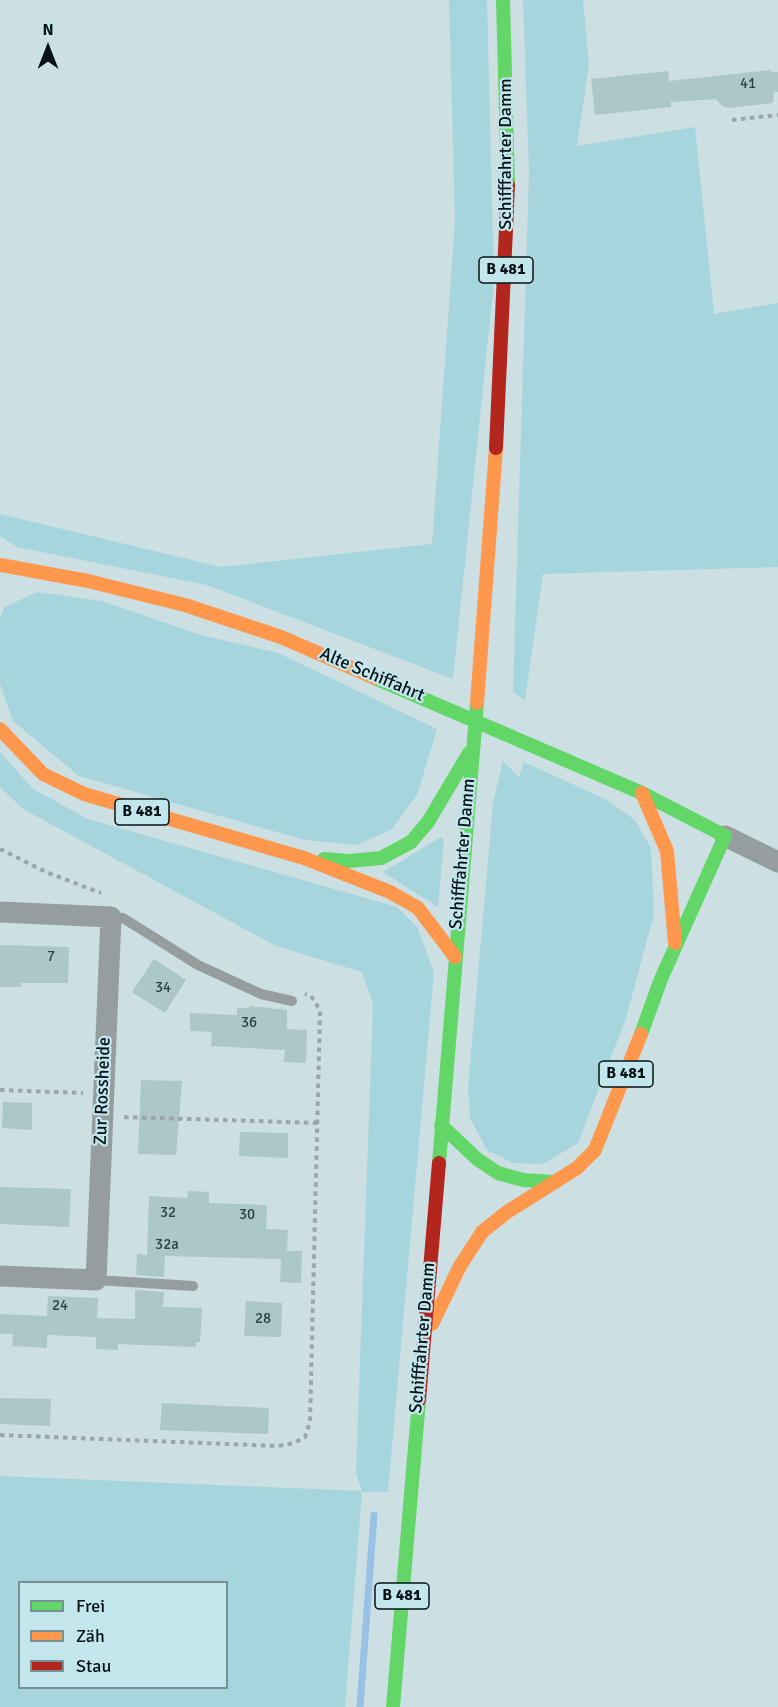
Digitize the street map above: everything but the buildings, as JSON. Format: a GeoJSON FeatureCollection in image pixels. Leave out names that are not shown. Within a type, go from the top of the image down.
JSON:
{"type":"FeatureCollection","features":[{"type":"Feature","properties":{"kind":"main road","name":"Schifffahrter Damm"},"geometry":{"type":"LineString","coordinates":[[393,1707],[454,957],[478,692],[506,283],[508,186],[503,0]]}},
{"type":"Feature","properties":{"kind":"main road","name":"Alte Schiffahrt"},"geometry":{"type":"LineString","coordinates":[[0,565],[88,581],[184,605],[281,637],[687,813],[725,836]]}},
{"type":"Feature","properties":{"kind":"main road","name":"B 481"},"geometry":{"type":"LineString","coordinates":[[0,729],[43,774],[84,794],[304,858],[390,892],[418,908],[434,926],[454,957]]}},
{"type":"Feature","properties":{"kind":"main road","name":"B 481"},"geometry":{"type":"LineString","coordinates":[[304,858],[349,861],[381,858],[411,842],[428,822],[473,746]]}},
{"type":"Feature","properties":{"kind":"main road","name":"B 481"},"geometry":{"type":"LineString","coordinates":[[642,793],[667,851],[675,948]]}},
{"type":"Feature","properties":{"kind":"main road","name":"B 481"},"geometry":{"type":"LineString","coordinates":[[423,1342],[460,1266],[482,1232],[577,1168],[595,1150],[675,948],[725,836]]}},
{"type":"Feature","properties":{"kind":"main road"},"geometry":{"type":"LineString","coordinates":[[441,1125],[477,1159],[498,1173],[523,1180],[554,1182]]}},
{"type":"Feature","properties":{"kind":"street"},"geometry":{"type":"LineString","coordinates":[[725,836],[778,862]]}},
{"type":"Feature","properties":{"kind":"street"},"geometry":{"type":"LineString","coordinates":[[0,912],[110,907]]}},
{"type":"Feature","properties":{"kind":"street","name":"Zur Rossheide"},"geometry":{"type":"LineString","coordinates":[[96,1280],[110,907]]}},
{"type":"Feature","properties":{"kind":"street"},"geometry":{"type":"LineString","coordinates":[[0,1276],[96,1280]]}},
{"type":"Feature","properties":{"kind":"lane"},"geometry":{"type":"LineString","coordinates":[[110,907],[123,918],[198,965],[261,994],[292,1001]]}},
{"type":"Feature","properties":{"kind":"lane"},"geometry":{"type":"LineString","coordinates":[[96,1280],[193,1286]]}},
{"type":"Feature","properties":{"kind":"path"},"geometry":{"type":"LineString","coordinates":[[732,120],[778,115]]}},
{"type":"Feature","properties":{"kind":"path"},"geometry":{"type":"LineString","coordinates":[[0,849],[110,907]]}},
{"type":"Feature","properties":{"kind":"path"},"geometry":{"type":"LineString","coordinates":[[0,1436],[278,1446],[294,1443],[305,1437],[310,1422],[320,1010],[311,996],[302,993]]}},
{"type":"Feature","properties":{"kind":"path"},"geometry":{"type":"LineString","coordinates":[[0,1090],[103,1094]]}},
{"type":"Feature","properties":{"kind":"path"},"geometry":{"type":"LineString","coordinates":[[102,1116],[318,1123]]}},
{"type":"Feature","properties":{"kind":"shaded area"},"geometry":{"type":"Polygon","coordinates":[[[449,0],[487,0],[494,281],[453,679],[207,585],[17,547],[0,536],[0,514],[221,567],[432,544],[455,221],[449,0]]]}},
{"type":"Feature","properties":{"kind":"shaded area"},"geometry":{"type":"Polygon","coordinates":[[[523,0],[583,0],[589,64],[577,146],[695,127],[714,314],[778,303],[778,567],[543,574],[525,700],[513,692],[529,172],[523,0]]]}},
{"type":"Feature","properties":{"kind":"shaded area"},"geometry":{"type":"Polygon","coordinates":[[[37,592],[102,601],[201,635],[278,653],[437,729],[417,795],[391,830],[356,845],[305,840],[79,776],[13,721],[0,684],[0,617],[5,607],[37,592]]]}},
{"type":"Feature","properties":{"kind":"shaded area"},"geometry":{"type":"Polygon","coordinates":[[[0,752],[33,789],[88,819],[397,907],[417,927],[434,972],[388,1492],[362,1492],[345,1707],[0,1707],[0,1476],[362,1491],[356,1473],[373,1004],[362,972],[276,946],[23,809],[0,787],[0,752]]]}},
{"type":"Feature","properties":{"kind":"shaded area"},"geometry":{"type":"Polygon","coordinates":[[[503,761],[519,777],[524,762],[607,800],[635,820],[651,848],[654,914],[626,1018],[578,1143],[543,1164],[513,1163],[487,1150],[470,1118],[468,1088],[493,803],[503,761]]]}},
{"type":"Feature","properties":{"kind":"shaded area"},"geometry":{"type":"Polygon","coordinates":[[[441,837],[444,840],[438,907],[383,872],[441,837]]]}},
{"type":"Feature","properties":{"kind":"waterway"},"geometry":{"type":"LineString","coordinates":[[360,1707],[374,1515]]}},
{"type":"Feature","properties":{"kind":"traffic: fast"},"geometry":{"type":"LineString","coordinates":[[503,0],[508,185]]}},
{"type":"Feature","properties":{"kind":"traffic: fast"},"geometry":{"type":"LineString","coordinates":[[375,678],[642,793],[725,836]]}},
{"type":"Feature","properties":{"kind":"traffic: fast"},"geometry":{"type":"LineString","coordinates":[[439,1163],[477,703]]}},
{"type":"Feature","properties":{"kind":"traffic: fast"},"geometry":{"type":"LineString","coordinates":[[324,859],[349,861],[381,858],[411,842],[428,822],[469,753]]}},
{"type":"Feature","properties":{"kind":"traffic: fast"},"geometry":{"type":"LineString","coordinates":[[641,1034],[661,979],[725,836]]}},
{"type":"Feature","properties":{"kind":"traffic: fast"},"geometry":{"type":"LineString","coordinates":[[441,1125],[477,1159],[498,1173],[523,1180],[554,1182]]}},
{"type":"Feature","properties":{"kind":"traffic: fast"},"geometry":{"type":"LineString","coordinates":[[393,1707],[419,1400]]}},
{"type":"Feature","properties":{"kind":"traffic: slow"},"geometry":{"type":"LineString","coordinates":[[477,703],[496,448]]}},
{"type":"Feature","properties":{"kind":"traffic: slow"},"geometry":{"type":"LineString","coordinates":[[0,565],[88,581],[185,605],[281,637],[375,678]]}},
{"type":"Feature","properties":{"kind":"traffic: slow"},"geometry":{"type":"LineString","coordinates":[[0,729],[43,774],[84,794],[304,858],[390,892],[418,908],[455,957]]}},
{"type":"Feature","properties":{"kind":"traffic: slow"},"geometry":{"type":"LineString","coordinates":[[642,793],[667,851],[675,943]]}},
{"type":"Feature","properties":{"kind":"traffic: slow"},"geometry":{"type":"LineString","coordinates":[[432,1324],[460,1266],[482,1232],[507,1212],[577,1168],[595,1150],[641,1034]]}},
{"type":"Feature","properties":{"kind":"traffic: jam"},"geometry":{"type":"LineString","coordinates":[[496,448],[508,185]]}},
{"type":"Feature","properties":{"kind":"traffic: jam"},"geometry":{"type":"LineString","coordinates":[[419,1400],[439,1163]]}}]}
